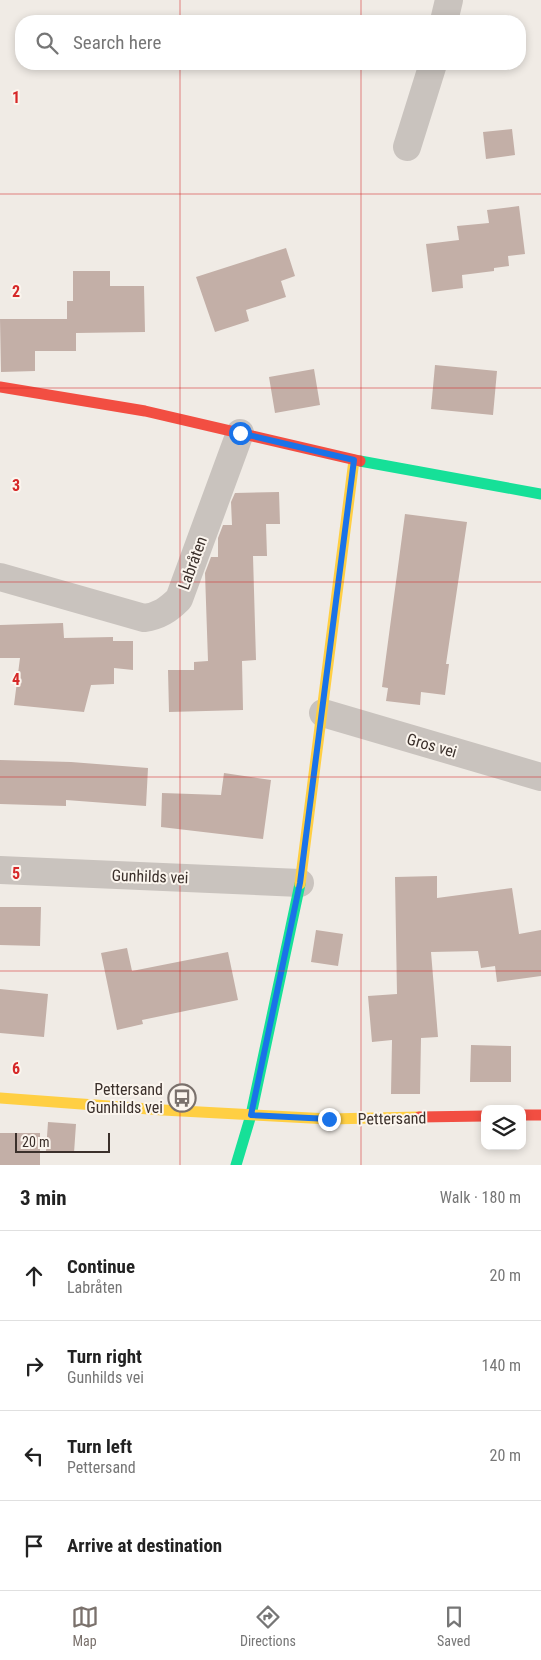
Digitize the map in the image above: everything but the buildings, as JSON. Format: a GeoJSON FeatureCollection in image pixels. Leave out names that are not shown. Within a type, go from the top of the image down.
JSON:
{"type":"FeatureCollection","features":[{"type":"Feature","properties":{"kind":"street"},"geometry":{"type":"LineString","coordinates":[[445,15],[449,0]]}},
{"type":"Feature","properties":{"kind":"street"},"geometry":{"type":"LineString","coordinates":[[408,147],[431,70]]}},
{"type":"Feature","properties":{"kind":"street"},"geometry":{"type":"LineString","coordinates":[[0,387],[145,412],[354,460],[541,494]]}},
{"type":"Feature","properties":{"kind":"street","name":"Labråten"},"geometry":{"type":"LineString","coordinates":[[0,577],[144,618],[155,617],[168,610],[179,599],[240,433]]}},
{"type":"Feature","properties":{"kind":"street"},"geometry":{"type":"LineString","coordinates":[[236,1165],[251,1115],[300,883],[354,460]]}},
{"type":"Feature","properties":{"kind":"street","name":"Gros vei"},"geometry":{"type":"LineString","coordinates":[[322,713],[541,777]]}},
{"type":"Feature","properties":{"kind":"street","name":"Gunhilds vei"},"geometry":{"type":"LineString","coordinates":[[0,870],[300,883]]}},
{"type":"Feature","properties":{"kind":"street","name":"Pettersand"},"geometry":{"type":"LineString","coordinates":[[0,1098],[329,1119],[481,1116]]}},
{"type":"Feature","properties":{"kind":"street"},"geometry":{"type":"LineString","coordinates":[[526,1115],[541,1115]]}},
{"type":"Feature","properties":{"kind":"traffic: fast"},"geometry":{"type":"LineString","coordinates":[[360,461],[541,494]]}},
{"type":"Feature","properties":{"kind":"traffic: fast"},"geometry":{"type":"LineString","coordinates":[[236,1165],[251,1115],[300,884]]}},
{"type":"Feature","properties":{"kind":"traffic: slow"},"geometry":{"type":"LineString","coordinates":[[300,884],[354,460]]}},
{"type":"Feature","properties":{"kind":"traffic: slow"},"geometry":{"type":"LineString","coordinates":[[0,1098],[163,1110],[329,1119],[419,1117]]}},
{"type":"Feature","properties":{"kind":"traffic: jam"},"geometry":{"type":"LineString","coordinates":[[0,387],[145,411],[360,461]]}},
{"type":"Feature","properties":{"kind":"traffic: jam"},"geometry":{"type":"LineString","coordinates":[[526,1115],[541,1115]]}},
{"type":"Feature","properties":{"kind":"traffic: jam"},"geometry":{"type":"LineString","coordinates":[[419,1117],[481,1116]]}},
{"type":"Feature","properties":{"kind":"place","name":"Pettersand Gunhilds vei"},"geometry":{"type":"Point","coordinates":[182,1098]}},
{"type":"Feature","properties":{"kind":"route"},"geometry":{"type":"LineString","coordinates":[[240,433],[354,460],[300,883],[251,1115],[329,1119]]}}]}
